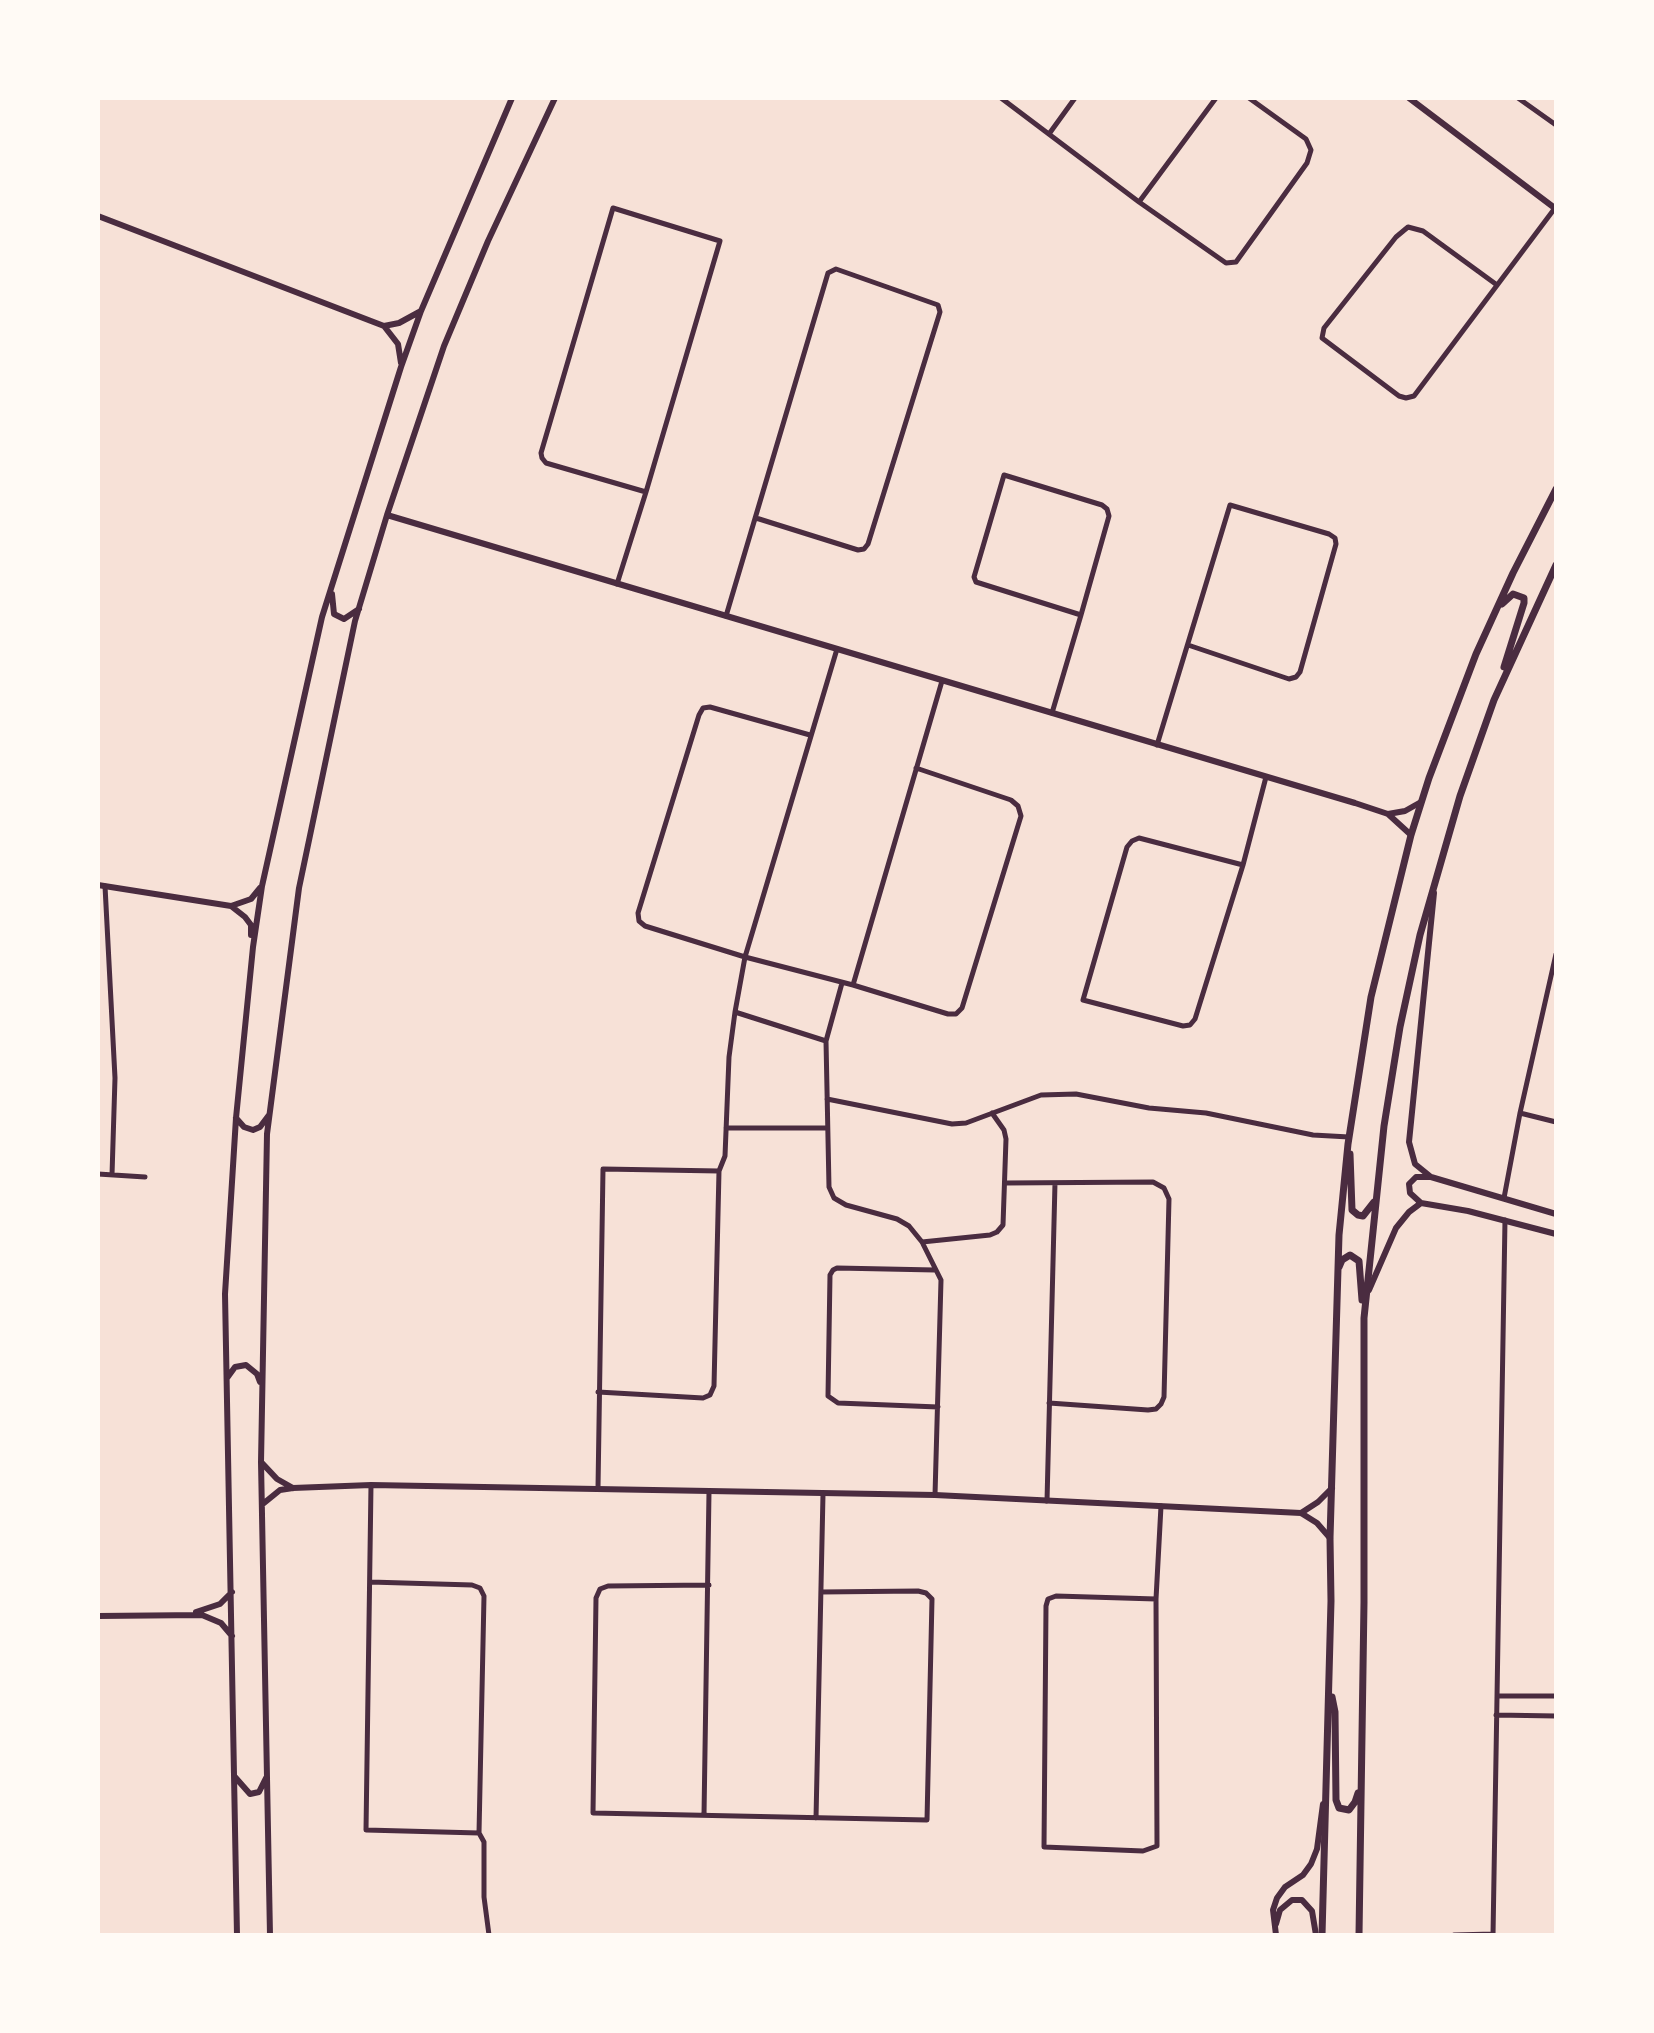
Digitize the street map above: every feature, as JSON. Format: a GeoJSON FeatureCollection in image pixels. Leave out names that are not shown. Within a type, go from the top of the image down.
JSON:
{"type":"FeatureCollection","features":[{"type":"Feature","properties":{"kind":"main road"},"geometry":{"type":"LineString","coordinates":[[1322,1935],[1337,1271],[1348,1141],[1371,997],[1421,802],[1488,627],[1556,489]]}},
{"type":"Feature","properties":{"kind":"main road"},"geometry":{"type":"LineString","coordinates":[[1494,700],[1556,565]]}},
{"type":"Feature","properties":{"kind":"main road"},"geometry":{"type":"LineString","coordinates":[[1364,1318],[1384,1126],[1400,1027],[1435,879],[1524,598],[1519,594],[1507,597],[1488,627]]}},
{"type":"Feature","properties":{"kind":"main road"},"geometry":{"type":"LineString","coordinates":[[1348,1141],[1354,1213],[1363,1216],[1368,1213],[1377,1195]]}},
{"type":"Feature","properties":{"kind":"main road"},"geometry":{"type":"LineString","coordinates":[[1337,1271],[1346,1257],[1354,1256],[1359,1261],[1364,1318],[1365,1507],[1359,1935]]}},
{"type":"Feature","properties":{"kind":"main road"},"geometry":{"type":"LineString","coordinates":[[1328,1683],[1335,1712],[1336,1800],[1339,1808],[1349,1810],[1361,1784]]}},
{"type":"Feature","properties":{"kind":"street"},"geometry":{"type":"LineString","coordinates":[[237,1935],[225,1294],[236,1118],[262,886],[322,617],[401,367],[421,311],[512,98]]}},
{"type":"Feature","properties":{"kind":"street"},"geometry":{"type":"LineString","coordinates":[[270,1935],[261,1462],[267,1134],[299,888],[359,609],[387,515],[444,346],[488,241],[555,98]]}},
{"type":"Feature","properties":{"kind":"street"},"geometry":{"type":"LineString","coordinates":[[1001,98],[1226,263],[1236,262],[1307,163],[1311,150],[1306,139],[1249,98]]}},
{"type":"Feature","properties":{"kind":"street"},"geometry":{"type":"LineString","coordinates":[[1049,134],[1075,98]]}},
{"type":"Feature","properties":{"kind":"street"},"geometry":{"type":"LineString","coordinates":[[1139,202],[1216,98]]}},
{"type":"Feature","properties":{"kind":"street"},"geometry":{"type":"LineString","coordinates":[[1409,98],[1556,209],[1411,398],[1399,396],[1322,338],[1322,330],[1396,237],[1408,227],[1423,231],[1497,285]]}},
{"type":"Feature","properties":{"kind":"street"},"geometry":{"type":"LineString","coordinates":[[1518,98],[1556,125]]}},
{"type":"Feature","properties":{"kind":"street"},"geometry":{"type":"LineString","coordinates":[[617,584],[646,492],[720,241],[613,208],[545,437],[542,458],[546,463],[646,492]]}},
{"type":"Feature","properties":{"kind":"street"},"geometry":{"type":"LineString","coordinates":[[98,216],[384,326],[398,344],[401,367]]}},
{"type":"Feature","properties":{"kind":"street"},"geometry":{"type":"LineString","coordinates":[[726,616],[828,273],[836,269],[938,305],[940,312],[936,326],[864,549],[858,550],[756,518]]}},
{"type":"Feature","properties":{"kind":"street"},"geometry":{"type":"LineString","coordinates":[[384,326],[399,323],[421,311]]}},
{"type":"Feature","properties":{"kind":"street"},"geometry":{"type":"LineString","coordinates":[[1052,713],[1081,615],[1109,516],[1102,505],[1004,475],[974,577],[976,582],[1081,615]]}},
{"type":"Feature","properties":{"kind":"street"},"geometry":{"type":"LineString","coordinates":[[1157,745],[1230,505],[1335,538],[1336,544],[1296,677],[1289,679],[1188,645]]}},
{"type":"Feature","properties":{"kind":"street"},"geometry":{"type":"LineString","coordinates":[[387,515],[1388,814],[1411,835]]}},
{"type":"Feature","properties":{"kind":"street"},"geometry":{"type":"LineString","coordinates":[[332,591],[334,614],[344,619],[359,609]]}},
{"type":"Feature","properties":{"kind":"street"},"geometry":{"type":"LineString","coordinates":[[598,1392],[703,1398],[710,1395],[714,1386],[719,1171],[725,1156],[729,1057],[735,1012],[745,957],[837,649]]}},
{"type":"Feature","properties":{"kind":"street"},"geometry":{"type":"LineString","coordinates":[[853,985],[942,681]]}},
{"type":"Feature","properties":{"kind":"street"},"geometry":{"type":"LineString","coordinates":[[810,735],[710,707],[703,708],[638,913],[639,921],[645,926],[745,957],[956,1014],[962,1008],[1021,816],[1018,806],[1011,800],[916,768]]}},
{"type":"Feature","properties":{"kind":"street"},"geometry":{"type":"LineString","coordinates":[[1243,865],[1139,838],[1132,841],[1127,847],[1083,1000],[1183,1026],[1190,1025],[1195,1019],[1243,865],[1266,777]]}},
{"type":"Feature","properties":{"kind":"street"},"geometry":{"type":"LineString","coordinates":[[1388,814],[1405,811],[1421,802]]}},
{"type":"Feature","properties":{"kind":"street"},"geometry":{"type":"LineString","coordinates":[[1431,1177],[1415,1164],[1409,1142],[1435,879]]}},
{"type":"Feature","properties":{"kind":"street"},"geometry":{"type":"LineString","coordinates":[[112,1175],[115,1091],[101,886],[231,906],[251,899],[262,886]]}},
{"type":"Feature","properties":{"kind":"street"},"geometry":{"type":"LineString","coordinates":[[231,906],[251,925],[253,947]]}},
{"type":"Feature","properties":{"kind":"street"},"geometry":{"type":"LineString","coordinates":[[1504,1198],[1556,954]]}},
{"type":"Feature","properties":{"kind":"street"},"geometry":{"type":"LineString","coordinates":[[842,983],[826,1041],[829,1187],[834,1198],[846,1205],[897,1219],[917,1233],[941,1280],[935,1495]]}},
{"type":"Feature","properties":{"kind":"street"},"geometry":{"type":"LineString","coordinates":[[735,1012],[826,1041]]}},
{"type":"Feature","properties":{"kind":"street"},"geometry":{"type":"LineString","coordinates":[[827,1099],[952,1124],[966,1123],[1041,1095],[1076,1094],[1149,1108],[1206,1113],[1348,1141]]}},
{"type":"Feature","properties":{"kind":"street"},"geometry":{"type":"LineString","coordinates":[[236,1118],[244,1127],[253,1130],[260,1127],[271,1112]]}},
{"type":"Feature","properties":{"kind":"street"},"geometry":{"type":"LineString","coordinates":[[922,1242],[997,1232],[1004,1221],[1006,1135],[992,1113]]}},
{"type":"Feature","properties":{"kind":"street"},"geometry":{"type":"LineString","coordinates":[[1520,1113],[1556,1122]]}},
{"type":"Feature","properties":{"kind":"street"},"geometry":{"type":"LineString","coordinates":[[726,1128],[827,1128]]}},
{"type":"Feature","properties":{"kind":"street"},"geometry":{"type":"LineString","coordinates":[[598,1488],[603,1169],[719,1171]]}},
{"type":"Feature","properties":{"kind":"street"},"geometry":{"type":"LineString","coordinates":[[98,1174],[145,1177]]}},
{"type":"Feature","properties":{"kind":"street"},"geometry":{"type":"LineString","coordinates":[[1556,1214],[1431,1177],[1416,1177],[1409,1184],[1410,1193],[1421,1203],[1468,1211],[1556,1234]]}},
{"type":"Feature","properties":{"kind":"street"},"geometry":{"type":"LineString","coordinates":[[1006,1183],[1153,1182],[1167,1191],[1169,1199],[1164,1397],[1156,1409],[1049,1403]]}},
{"type":"Feature","properties":{"kind":"street"},"geometry":{"type":"LineString","coordinates":[[1047,1501],[1055,1183]]}},
{"type":"Feature","properties":{"kind":"street"},"geometry":{"type":"LineString","coordinates":[[1366,1297],[1396,1228],[1421,1203]]}},
{"type":"Feature","properties":{"kind":"street"},"geometry":{"type":"LineString","coordinates":[[1454,1935],[1493,1934],[1505,1220]]}},
{"type":"Feature","properties":{"kind":"street"},"geometry":{"type":"LineString","coordinates":[[936,1270],[833,1270],[830,1275],[828,1396],[838,1403],[938,1407]]}},
{"type":"Feature","properties":{"kind":"street"},"geometry":{"type":"LineString","coordinates":[[225,1382],[235,1367],[246,1365],[257,1374],[262,1390]]}},
{"type":"Feature","properties":{"kind":"street"},"geometry":{"type":"LineString","coordinates":[[261,1462],[277,1479],[293,1488]]}},
{"type":"Feature","properties":{"kind":"street"},"geometry":{"type":"LineString","coordinates":[[264,1503],[280,1490],[371,1485],[935,1495],[1301,1513],[1317,1523],[1330,1538]]}},
{"type":"Feature","properties":{"kind":"street"},"geometry":{"type":"LineString","coordinates":[[371,1485],[366,1830],[479,1833]]}},
{"type":"Feature","properties":{"kind":"street"},"geometry":{"type":"LineString","coordinates":[[1301,1513],[1333,1488]]}},
{"type":"Feature","properties":{"kind":"street"},"geometry":{"type":"LineString","coordinates":[[704,1815],[709,1492]]}},
{"type":"Feature","properties":{"kind":"street"},"geometry":{"type":"LineString","coordinates":[[816,1818],[823,1494]]}},
{"type":"Feature","properties":{"kind":"street"},"geometry":{"type":"LineString","coordinates":[[1156,1599],[1056,1596],[1048,1599],[1044,1847],[1143,1851],[1157,1846],[1156,1599],[1161,1506]]}},
{"type":"Feature","properties":{"kind":"street"},"geometry":{"type":"LineString","coordinates":[[370,1582],[472,1585],[480,1588],[484,1596],[479,1833],[484,1842],[484,1897],[489,1935]]}},
{"type":"Feature","properties":{"kind":"street"},"geometry":{"type":"LineString","coordinates":[[709,1585],[608,1586],[600,1589],[596,1598],[593,1813],[927,1820],[932,1599],[918,1591],[821,1592]]}},
{"type":"Feature","properties":{"kind":"street"},"geometry":{"type":"LineString","coordinates":[[177,1615],[205,1611],[220,1604],[232,1592]]}},
{"type":"Feature","properties":{"kind":"street"},"geometry":{"type":"LineString","coordinates":[[98,1616],[202,1615],[215,1619],[232,1636]]}},
{"type":"Feature","properties":{"kind":"street"},"geometry":{"type":"LineString","coordinates":[[1497,1696],[1556,1696]]}},
{"type":"Feature","properties":{"kind":"street"},"geometry":{"type":"LineString","coordinates":[[1496,1715],[1556,1716]]}},
{"type":"Feature","properties":{"kind":"street"},"geometry":{"type":"LineString","coordinates":[[1276,1932],[1273,1910],[1277,1898],[1285,1887],[1303,1875],[1317,1849],[1327,1769]]}},
{"type":"Feature","properties":{"kind":"street"},"geometry":{"type":"LineString","coordinates":[[235,1777],[250,1794],[259,1792],[267,1776]]}},
{"type":"Feature","properties":{"kind":"street"},"geometry":{"type":"LineString","coordinates":[[1276,1932],[1280,1910],[1292,1900],[1302,1900],[1312,1911],[1316,1935]]}}]}
